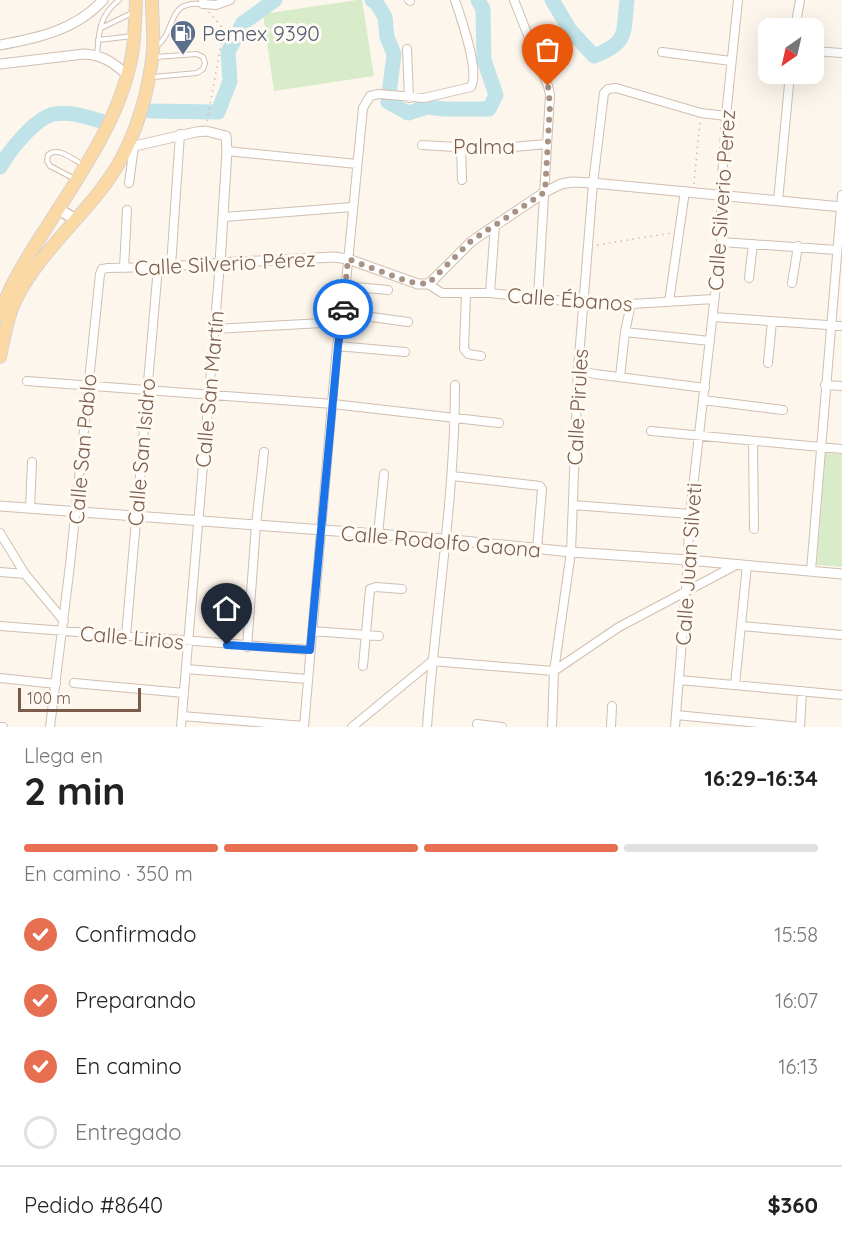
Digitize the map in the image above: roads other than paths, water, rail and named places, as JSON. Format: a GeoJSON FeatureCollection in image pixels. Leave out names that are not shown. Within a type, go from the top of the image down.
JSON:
{"type":"FeatureCollection","features":[{"type":"Feature","properties":{"kind":"main road"},"geometry":{"type":"LineString","coordinates":[[0,357],[15,300],[41,260],[105,184],[130,147],[149,77],[152,54],[152,0]]}},
{"type":"Feature","properties":{"kind":"main road"},"geometry":{"type":"LineString","coordinates":[[0,314],[18,273],[77,180],[117,104],[128,75],[136,6]]}},
{"type":"Feature","properties":{"kind":"main road"},"geometry":{"type":"LineString","coordinates":[[58,209],[75,219]]}},
{"type":"Feature","properties":{"kind":"street"},"geometry":{"type":"LineString","coordinates":[[0,45],[55,32],[75,23],[103,0]]}},
{"type":"Feature","properties":{"kind":"street"},"geometry":{"type":"LineString","coordinates":[[203,2],[216,5],[230,0]]}},
{"type":"Feature","properties":{"kind":"street"},"geometry":{"type":"LineString","coordinates":[[182,716],[304,726],[338,346],[352,207],[366,101],[370,96],[379,94],[409,98],[434,96],[467,88],[473,83],[468,45],[455,0]]}},
{"type":"Feature","properties":{"kind":"street"},"geometry":{"type":"LineString","coordinates":[[514,0],[548,86],[550,105],[538,297]]}},
{"type":"Feature","properties":{"kind":"street","name":"Calle Silverio Perez"},"geometry":{"type":"LineString","coordinates":[[704,400],[721,242],[721,196],[726,116],[738,0]]}},
{"type":"Feature","properties":{"kind":"street"},"geometry":{"type":"LineString","coordinates":[[797,18],[800,0]]}},
{"type":"Feature","properties":{"kind":"street"},"geometry":{"type":"LineString","coordinates":[[407,49],[409,98]]}},
{"type":"Feature","properties":{"kind":"street"},"geometry":{"type":"LineString","coordinates":[[662,52],[731,61]]}},
{"type":"Feature","properties":{"kind":"street"},"geometry":{"type":"LineString","coordinates":[[824,52],[842,53]]}},
{"type":"Feature","properties":{"kind":"street"},"geometry":{"type":"LineString","coordinates":[[0,64],[84,54],[97,55],[116,64],[128,75]]}},
{"type":"Feature","properties":{"kind":"street"},"geometry":{"type":"LineString","coordinates":[[778,201],[789,84]]}},
{"type":"Feature","properties":{"kind":"street","name":"Calle Pirules"},"geometry":{"type":"LineString","coordinates":[[552,727],[554,671],[571,552],[578,370],[593,183],[604,93],[608,89],[616,88],[701,113],[726,116]]}},
{"type":"Feature","properties":{"kind":"street","name":"Calle San Martín"},"geometry":{"type":"LineString","coordinates":[[180,134],[206,131],[226,136],[227,151],[224,217],[181,727]]}},
{"type":"Feature","properties":{"kind":"street"},"geometry":{"type":"LineString","coordinates":[[129,183],[130,147],[180,134],[171,266]]}},
{"type":"Feature","properties":{"kind":"street","name":"Palma"},"geometry":{"type":"LineString","coordinates":[[422,145],[489,149],[547,144]]}},
{"type":"Feature","properties":{"kind":"street"},"geometry":{"type":"LineString","coordinates":[[461,147],[462,180]]}},
{"type":"Feature","properties":{"kind":"street"},"geometry":{"type":"LineString","coordinates":[[227,151],[357,164]]}},
{"type":"Feature","properties":{"kind":"street"},"geometry":{"type":"LineString","coordinates":[[428,284],[471,241],[545,192],[561,184],[593,183],[842,207]]}},
{"type":"Feature","properties":{"kind":"street"},"geometry":{"type":"LineString","coordinates":[[669,302],[679,232],[689,191]]}},
{"type":"Feature","properties":{"kind":"street"},"geometry":{"type":"LineString","coordinates":[[811,571],[842,195]]}},
{"type":"Feature","properties":{"kind":"street"},"geometry":{"type":"LineString","coordinates":[[224,217],[352,207]]}},
{"type":"Feature","properties":{"kind":"street"},"geometry":{"type":"LineString","coordinates":[[124,268],[127,210]]}},
{"type":"Feature","properties":{"kind":"street"},"geometry":{"type":"LineString","coordinates":[[490,293],[495,225]]}},
{"type":"Feature","properties":{"kind":"street"},"geometry":{"type":"LineString","coordinates":[[721,242],[837,250]]}},
{"type":"Feature","properties":{"kind":"street"},"geometry":{"type":"LineString","coordinates":[[749,278],[753,244]]}},
{"type":"Feature","properties":{"kind":"street"},"geometry":{"type":"LineString","coordinates":[[792,284],[798,246]]}},
{"type":"Feature","properties":{"kind":"street","name":"Calle Silverio Pérez"},"geometry":{"type":"LineString","coordinates":[[102,269],[334,257],[348,259],[409,282],[428,284]]}},
{"type":"Feature","properties":{"kind":"street","name":"Calle San Isidro"},"geometry":{"type":"LineString","coordinates":[[126,636],[158,267]]}},
{"type":"Feature","properties":{"kind":"street","name":"Calle San Pablo"},"geometry":{"type":"LineString","coordinates":[[50,727],[63,631],[87,385],[102,269]]}},
{"type":"Feature","properties":{"kind":"street","name":"Calle Ébanos"},"geometry":{"type":"LineString","coordinates":[[428,284],[442,293],[490,293],[584,303],[631,304],[714,299]]}},
{"type":"Feature","properties":{"kind":"street"},"geometry":{"type":"LineString","coordinates":[[345,286],[388,290]]}},
{"type":"Feature","properties":{"kind":"street"},"geometry":{"type":"LineString","coordinates":[[466,294],[464,349],[468,354],[481,356]]}},
{"type":"Feature","properties":{"kind":"street"},"geometry":{"type":"LineString","coordinates":[[620,377],[631,304]]}},
{"type":"Feature","properties":{"kind":"street"},"geometry":{"type":"LineString","coordinates":[[343,314],[408,322]]}},
{"type":"Feature","properties":{"kind":"street"},"geometry":{"type":"LineString","coordinates":[[712,317],[842,326]]}},
{"type":"Feature","properties":{"kind":"street"},"geometry":{"type":"LineString","coordinates":[[768,363],[772,321]]}},
{"type":"Feature","properties":{"kind":"street"},"geometry":{"type":"LineString","coordinates":[[214,329],[341,322]]}},
{"type":"Feature","properties":{"kind":"street"},"geometry":{"type":"LineString","coordinates":[[626,332],[710,341]]}},
{"type":"Feature","properties":{"kind":"street"},"geometry":{"type":"LineString","coordinates":[[338,346],[405,352]]}},
{"type":"Feature","properties":{"kind":"street"},"geometry":{"type":"LineString","coordinates":[[578,370],[705,388]]}},
{"type":"Feature","properties":{"kind":"street"},"geometry":{"type":"LineString","coordinates":[[27,381],[333,404],[499,423]]}},
{"type":"Feature","properties":{"kind":"street"},"geometry":{"type":"LineString","coordinates":[[427,727],[452,476],[455,385]]}},
{"type":"Feature","properties":{"kind":"street"},"geometry":{"type":"LineString","coordinates":[[825,385],[842,386]]}},
{"type":"Feature","properties":{"kind":"street"},"geometry":{"type":"LineString","coordinates":[[704,400],[783,410]]}},
{"type":"Feature","properties":{"kind":"street","name":"Calle Juan Silveti"},"geometry":{"type":"LineString","coordinates":[[675,727],[687,590],[690,514],[704,400]]}},
{"type":"Feature","properties":{"kind":"street"},"geometry":{"type":"LineString","coordinates":[[651,431],[842,449]]}},
{"type":"Feature","properties":{"kind":"street"},"geometry":{"type":"LineString","coordinates":[[753,442],[754,529]]}},
{"type":"Feature","properties":{"kind":"street"},"geometry":{"type":"LineString","coordinates":[[247,647],[264,452]]}},
{"type":"Feature","properties":{"kind":"street"},"geometry":{"type":"LineString","coordinates":[[30,508],[32,462]]}},
{"type":"Feature","properties":{"kind":"street"},"geometry":{"type":"LineString","coordinates":[[378,535],[384,474]]}},
{"type":"Feature","properties":{"kind":"street"},"geometry":{"type":"LineString","coordinates":[[452,476],[540,486],[542,489],[537,549]]}},
{"type":"Feature","properties":{"kind":"street"},"geometry":{"type":"LineString","coordinates":[[573,505],[690,514]]}},
{"type":"Feature","properties":{"kind":"street","name":"Calle Rodolfo Gaona"},"geometry":{"type":"LineString","coordinates":[[0,506],[444,539],[571,552],[842,573]]}},
{"type":"Feature","properties":{"kind":"street"},"geometry":{"type":"LineString","coordinates":[[0,534],[25,574],[64,621]]}},
{"type":"Feature","properties":{"kind":"street"},"geometry":{"type":"LineString","coordinates":[[352,727],[432,661],[554,671],[619,627],[687,590],[743,564],[741,626],[735,685]]}},
{"type":"Feature","properties":{"kind":"street"},"geometry":{"type":"LineString","coordinates":[[0,572],[25,574]]}},
{"type":"Feature","properties":{"kind":"street"},"geometry":{"type":"LineString","coordinates":[[363,666],[370,589],[376,587],[402,589]]}},
{"type":"Feature","properties":{"kind":"street","name":"Calle Lirios"},"geometry":{"type":"LineString","coordinates":[[0,626],[247,647],[310,650]]}},
{"type":"Feature","properties":{"kind":"street"},"geometry":{"type":"LineString","coordinates":[[741,626],[842,635]]}},
{"type":"Feature","properties":{"kind":"street"},"geometry":{"type":"LineString","coordinates":[[312,631],[379,636]]}},
{"type":"Feature","properties":{"kind":"street"},"geometry":{"type":"LineString","coordinates":[[186,669],[307,679]]}},
{"type":"Feature","properties":{"kind":"street"},"geometry":{"type":"LineString","coordinates":[[0,678],[56,684]]}},
{"type":"Feature","properties":{"kind":"street"},"geometry":{"type":"LineString","coordinates":[[679,680],[842,695]]}},
{"type":"Feature","properties":{"kind":"street"},"geometry":{"type":"LineString","coordinates":[[74,683],[184,693]]}},
{"type":"Feature","properties":{"kind":"street"},"geometry":{"type":"LineString","coordinates":[[676,715],[800,727],[802,691]]}},
{"type":"Feature","properties":{"kind":"street"},"geometry":{"type":"LineString","coordinates":[[611,727],[612,706]]}},
{"type":"Feature","properties":{"kind":"street"},"geometry":{"type":"LineString","coordinates":[[363,718],[363,727]]}},
{"type":"Feature","properties":{"kind":"street"},"geometry":{"type":"LineString","coordinates":[[477,724],[502,727]]}},
{"type":"Feature","properties":{"kind":"lane"},"geometry":{"type":"LineString","coordinates":[[97,55],[100,28],[108,9],[119,0]]}},
{"type":"Feature","properties":{"kind":"lane"},"geometry":{"type":"LineString","coordinates":[[152,54],[163,41],[177,8],[184,3],[203,2]]}},
{"type":"Feature","properties":{"kind":"lane"},"geometry":{"type":"LineString","coordinates":[[100,28],[136,6]]}},
{"type":"Feature","properties":{"kind":"lane"},"geometry":{"type":"LineString","coordinates":[[98,40],[134,35]]}},
{"type":"Feature","properties":{"kind":"lane"},"geometry":{"type":"LineString","coordinates":[[149,77],[197,73],[203,69],[205,63],[203,57],[197,54],[152,54]]}},
{"type":"Feature","properties":{"kind":"lane"},"geometry":{"type":"LineString","coordinates":[[77,180],[50,166],[47,161],[48,155],[52,151],[57,151],[85,166]]}},
{"type":"Feature","properties":{"kind":"waterway"},"geometry":{"type":"LineString","coordinates":[[150,111],[218,112],[230,81],[228,52],[243,23],[275,0]]}},
{"type":"Feature","properties":{"kind":"waterway"},"geometry":{"type":"LineString","coordinates":[[372,0],[385,17],[387,37],[394,54],[388,102],[408,113],[427,107],[489,109],[496,95],[484,60],[483,9],[478,0]]}},
{"type":"Feature","properties":{"kind":"waterway"},"geometry":{"type":"LineString","coordinates":[[552,0],[570,30],[594,56],[613,46],[622,36],[627,0]]}},
{"type":"Feature","properties":{"kind":"waterway"},"geometry":{"type":"LineString","coordinates":[[0,167],[23,136],[47,117],[66,113],[101,121]]}},
{"type":"Feature","properties":{"kind":"place","name":"Pemex 9390"},"geometry":{"type":"Point","coordinates":[183,56]}}]}
